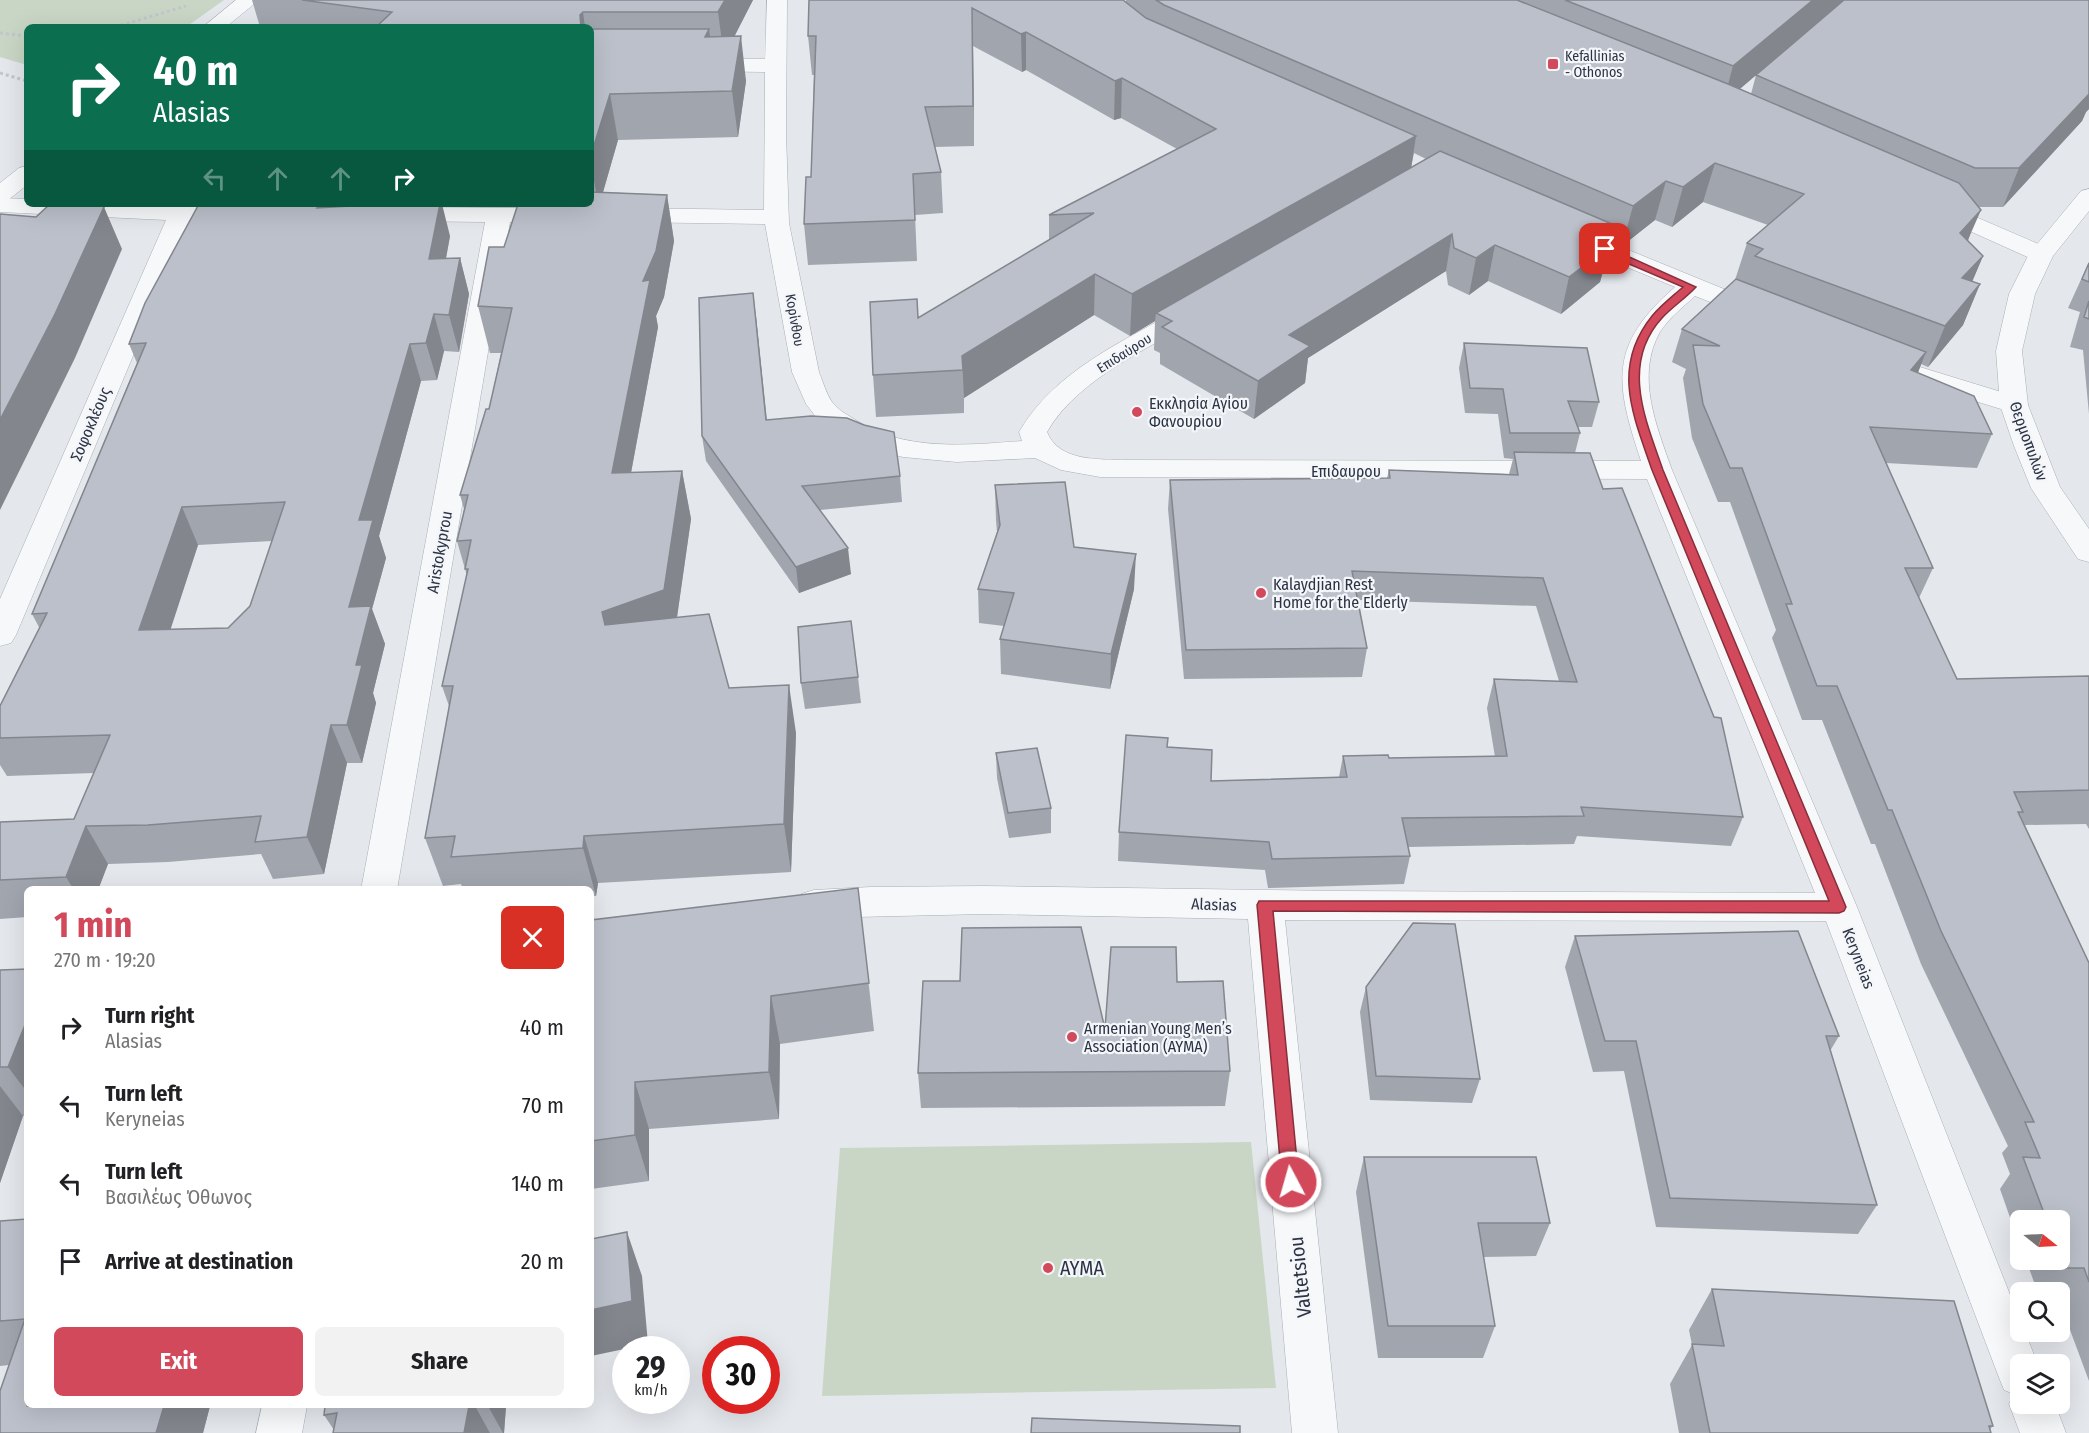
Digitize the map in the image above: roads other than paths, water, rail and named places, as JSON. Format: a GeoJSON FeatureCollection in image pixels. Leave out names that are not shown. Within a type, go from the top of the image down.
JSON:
{"type":"FeatureCollection","features":[{"type":"Feature","properties":{"kind":"street"},"geometry":{"type":"LineString","coordinates":[[217,24],[249,0]]}},
{"type":"Feature","properties":{"kind":"street","name":"Κορίνθου"},"geometry":{"type":"LineString","coordinates":[[777,0],[776,217],[802,358],[812,391],[826,413],[847,428],[873,441],[905,450],[964,454],[1039,449]]}},
{"type":"Feature","properties":{"kind":"street"},"geometry":{"type":"LineString","coordinates":[[682,65],[777,66]]}},
{"type":"Feature","properties":{"kind":"street"},"geometry":{"type":"LineString","coordinates":[[0,195],[24,175]]}},
{"type":"Feature","properties":{"kind":"street","name":"Θερμοπυλών"},"geometry":{"type":"LineString","coordinates":[[2089,196],[2041,254],[2022,294],[2009,351],[2014,405],[2046,488],[2089,552]]}},
{"type":"Feature","properties":{"kind":"street"},"geometry":{"type":"LineString","coordinates":[[1917,199],[2041,254]]}},
{"type":"Feature","properties":{"kind":"street"},"geometry":{"type":"LineString","coordinates":[[0,205],[24,206]]}},
{"type":"Feature","properties":{"kind":"street"},"geometry":{"type":"LineString","coordinates":[[45,207],[181,213],[257,213]]}},
{"type":"Feature","properties":{"kind":"street","name":"Σοφοκλέους"},"geometry":{"type":"LineString","coordinates":[[0,634],[181,213]]}},
{"type":"Feature","properties":{"kind":"street"},"geometry":{"type":"LineString","coordinates":[[372,214],[776,217]]}},
{"type":"Feature","properties":{"kind":"street","name":"Aristokyprou"},"geometry":{"type":"LineString","coordinates":[[381,886],[499,214]]}},
{"type":"Feature","properties":{"kind":"street"},"geometry":{"type":"LineString","coordinates":[[1551,226],[1690,287],[1777,321]]}},
{"type":"Feature","properties":{"kind":"street","name":"Keryneias"},"geometry":{"type":"LineString","coordinates":[[1690,287],[1657,317],[1645,336],[1636,359],[1632,379],[1637,410],[1658,470],[1839,907],[2012,1354]]}},
{"type":"Feature","properties":{"kind":"street","name":"Επιδαύρου"},"geometry":{"type":"LineString","coordinates":[[1039,449],[1033,432],[1039,418],[1065,392],[1135,346],[1216,299]]}},
{"type":"Feature","properties":{"kind":"street"},"geometry":{"type":"LineString","coordinates":[[1886,363],[1930,380],[2014,405]]}},
{"type":"Feature","properties":{"kind":"street","name":"Επιδαυρου"},"geometry":{"type":"LineString","coordinates":[[1039,449],[1069,463],[1126,469],[1206,471],[1658,470]]}},
{"type":"Feature","properties":{"kind":"street","name":"Alasias"},"geometry":{"type":"LineString","coordinates":[[784,905],[891,899],[996,898],[1265,905],[1839,907]]}},
{"type":"Feature","properties":{"kind":"street","name":"Valtetsiou"},"geometry":{"type":"LineString","coordinates":[[1265,905],[1315,1433]]}},
{"type":"Feature","properties":{"kind":"street"},"geometry":{"type":"LineString","coordinates":[[279,1433],[285,1408]]}},
{"type":"Feature","properties":{"kind":"street"},"geometry":{"type":"LineString","coordinates":[[2036,1414],[2043,1433]]}},
{"type":"Feature","properties":{"kind":"place","name":"Kefallinias - Othonos"},"geometry":{"type":"Point","coordinates":[1553,64]}},
{"type":"Feature","properties":{"kind":"place","name":"Εκκλησία Αγίου Φανουρίου"},"geometry":{"type":"Point","coordinates":[1137,412]}},
{"type":"Feature","properties":{"kind":"place","name":"Kalaydjian Rest Home for the Elderly"},"geometry":{"type":"Point","coordinates":[1261,593]}},
{"type":"Feature","properties":{"kind":"place","name":"Armenian Young Men’s Association (AYMA)"},"geometry":{"type":"Point","coordinates":[1072,1037]}},
{"type":"Feature","properties":{"kind":"place","name":"ΑΥΜΑ"},"geometry":{"type":"Point","coordinates":[1048,1268]}}]}
